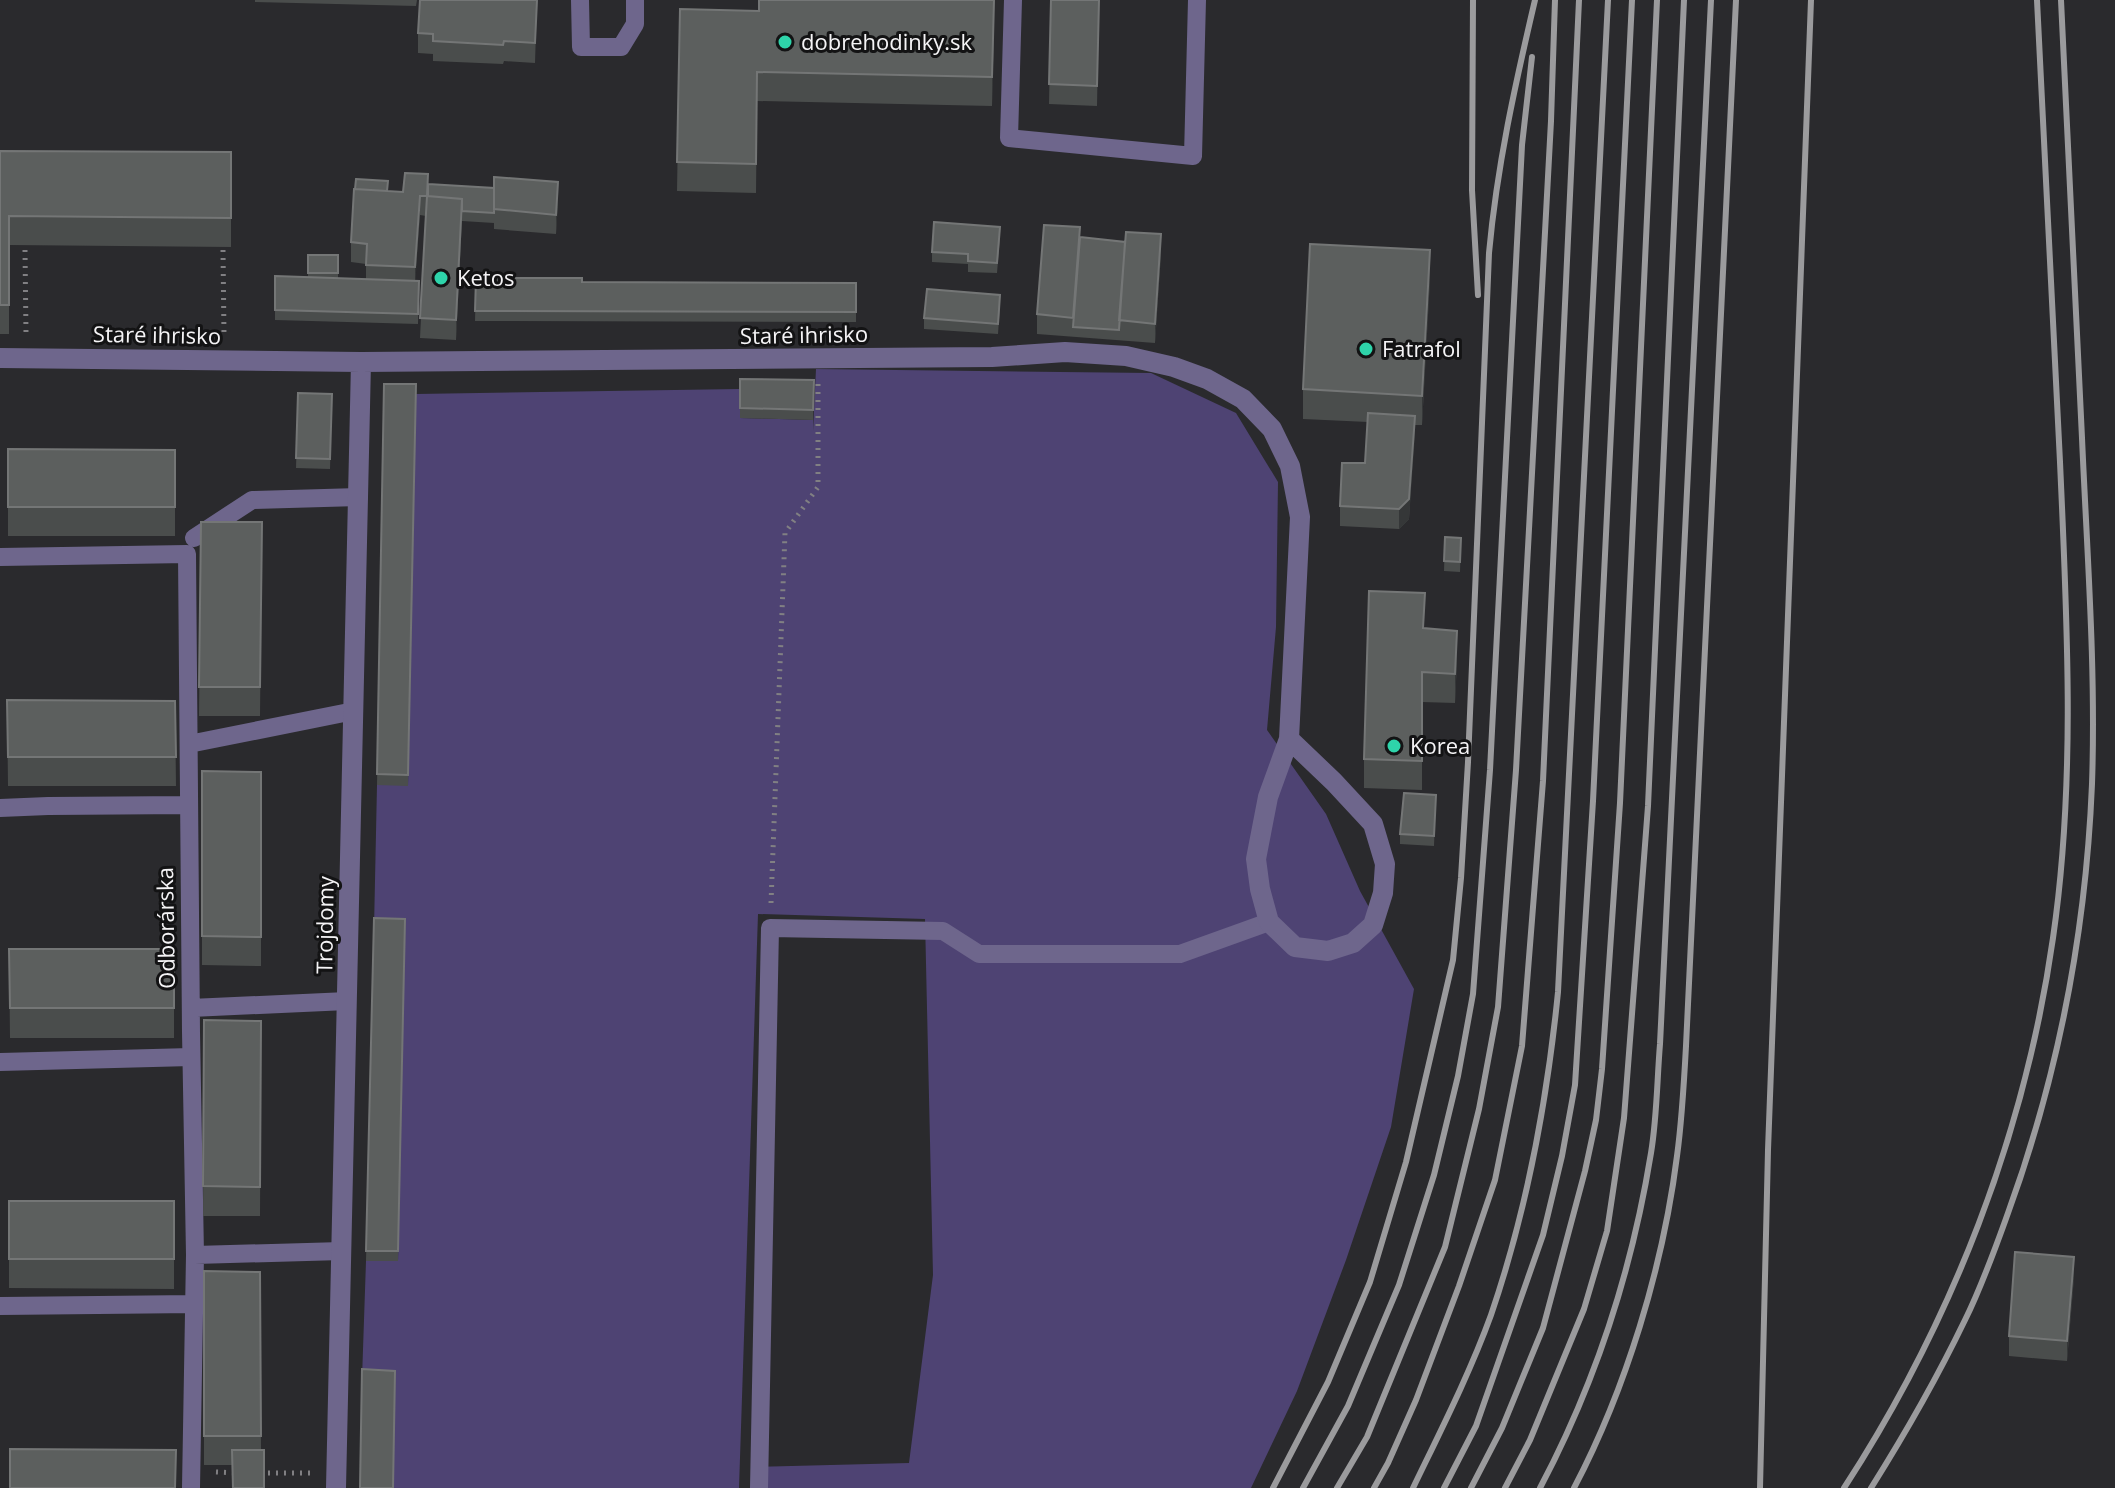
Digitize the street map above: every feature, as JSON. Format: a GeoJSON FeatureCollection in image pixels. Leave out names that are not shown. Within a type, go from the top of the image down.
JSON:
{"type":"FeatureCollection","features":[{"type":"Feature","properties":{"kind":"street","name":"Staré ihrisko"},"geometry":{"type":"LineString","coordinates":[[0,358],[361,362],[992,357],[1065,352],[1126,356],[1174,367],[1207,379],[1243,399],[1272,429],[1290,466],[1300,517],[1289,739],[1268,797],[1256,859],[1269,922]]}},
{"type":"Feature","properties":{"kind":"street","name":"Trojdomy"},"geometry":{"type":"LineString","coordinates":[[336,1480],[361,362]]}},
{"type":"Feature","properties":{"kind":"street"},"geometry":{"type":"LineString","coordinates":[[1269,922],[1295,947],[1328,951],[1353,943],[1373,925],[1383,893],[1385,864],[1373,824],[1289,739]]}},
{"type":"Feature","properties":{"kind":"lane"},"geometry":{"type":"LineString","coordinates":[[580,0],[581,47],[621,47],[635,24],[635,0]]}},
{"type":"Feature","properties":{"kind":"lane"},"geometry":{"type":"LineString","coordinates":[[1013,0],[1009,138],[1193,156],[1197,0]]}},
{"type":"Feature","properties":{"kind":"lane"},"geometry":{"type":"LineString","coordinates":[[194,538],[252,500],[359,497]]}},
{"type":"Feature","properties":{"kind":"lane","name":"Odborárska"},"geometry":{"type":"LineString","coordinates":[[0,557],[187,554],[195,1255],[191,1480]]}},
{"type":"Feature","properties":{"kind":"lane"},"geometry":{"type":"LineString","coordinates":[[189,744],[354,711]]}},
{"type":"Feature","properties":{"kind":"lane"},"geometry":{"type":"LineString","coordinates":[[0,808],[189,805]]}},
{"type":"Feature","properties":{"kind":"lane"},"geometry":{"type":"LineString","coordinates":[[759,1488],[770,928],[943,931],[979,954],[1180,954],[1269,922]]}},
{"type":"Feature","properties":{"kind":"lane"},"geometry":{"type":"LineString","coordinates":[[191,1008],[347,1001]]}},
{"type":"Feature","properties":{"kind":"lane"},"geometry":{"type":"LineString","coordinates":[[0,1062],[191,1057]]}},
{"type":"Feature","properties":{"kind":"lane"},"geometry":{"type":"LineString","coordinates":[[195,1255],[342,1251]]}},
{"type":"Feature","properties":{"kind":"lane"},"geometry":{"type":"LineString","coordinates":[[0,1306],[195,1304]]}},
{"type":"Feature","properties":{"kind":"path"},"geometry":{"type":"LineString","coordinates":[[25,250],[27,358]]}},
{"type":"Feature","properties":{"kind":"path"},"geometry":{"type":"LineString","coordinates":[[223,250],[224,360]]}},
{"type":"Feature","properties":{"kind":"path"},"geometry":{"type":"LineString","coordinates":[[770,928],[785,533],[818,487],[818,358]]}},
{"type":"Feature","properties":{"kind":"path"},"geometry":{"type":"LineString","coordinates":[[191,1480],[336,1480]]}},
{"type":"Feature","properties":{"kind":"shaded area"},"geometry":{"type":"Polygon","coordinates":[[[816,369],[1151,373],[1236,413],[1278,482],[1276,627],[1267,730],[1326,814],[1360,891],[1414,989],[1391,1127],[1297,1391],[1251,1488],[754,1488],[755,1467],[909,1463],[933,1275],[925,919],[758,914],[739,1488],[393,1488],[362,1379],[366,1261],[398,1261],[405,929],[374,928],[377,785],[408,785],[416,394],[740,389],[740,418],[813,420],[813,431],[816,369]]]}},
{"type":"Feature","properties":{"kind":"building"},"geometry":{"type":"Polygon","coordinates":[[[420,0],[537,0],[535,43],[504,41],[503,45],[433,41],[433,34],[418,33],[420,0]]]}},
{"type":"Feature","properties":{"kind":"building"},"geometry":{"type":"Polygon","coordinates":[[[759,0],[994,0],[992,77],[757,72],[756,164],[677,162],[680,9],[759,11],[759,0]]]}},
{"type":"Feature","properties":{"kind":"building"},"geometry":{"type":"Polygon","coordinates":[[[1051,0],[1099,0],[1097,86],[1049,84],[1051,0]]]}},
{"type":"Feature","properties":{"kind":"building"},"geometry":{"type":"Polygon","coordinates":[[[0,151],[231,152],[231,218],[9,216],[9,305],[0,305],[0,151]]]}},
{"type":"Feature","properties":{"kind":"building"},"geometry":{"type":"Polygon","coordinates":[[[405,173],[428,174],[427,196],[420,196],[415,267],[366,265],[367,244],[351,242],[354,189],[403,192],[405,173]]]}},
{"type":"Feature","properties":{"kind":"building"},"geometry":{"type":"Polygon","coordinates":[[[494,177],[558,182],[556,215],[494,209],[494,177]]]}},
{"type":"Feature","properties":{"kind":"building"},"geometry":{"type":"Polygon","coordinates":[[[356,179],[388,181],[387,191],[355,189],[356,179]]]}},
{"type":"Feature","properties":{"kind":"building"},"geometry":{"type":"Polygon","coordinates":[[[428,184],[494,188],[494,213],[462,211],[462,199],[428,196],[428,184]]]}},
{"type":"Feature","properties":{"kind":"building","name":"Ketos"},"geometry":{"type":"Polygon","coordinates":[[[427,196],[462,199],[456,320],[420,318],[427,196]]]}},
{"type":"Feature","properties":{"kind":"building"},"geometry":{"type":"Polygon","coordinates":[[[934,222],[1000,227],[997,263],[968,261],[968,254],[932,252],[934,222]]]}},
{"type":"Feature","properties":{"kind":"building"},"geometry":{"type":"Polygon","coordinates":[[[1044,225],[1080,227],[1073,318],[1037,314],[1044,225]]]}},
{"type":"Feature","properties":{"kind":"building"},"geometry":{"type":"Polygon","coordinates":[[[1126,232],[1161,234],[1155,324],[1119,320],[1126,232]]]}},
{"type":"Feature","properties":{"kind":"building"},"geometry":{"type":"Polygon","coordinates":[[[1080,237],[1125,242],[1119,330],[1073,327],[1080,237]]]}},
{"type":"Feature","properties":{"kind":"building","name":"Fatrafol"},"geometry":{"type":"Polygon","coordinates":[[[1310,244],[1430,250],[1422,396],[1303,389],[1310,244]]]}},
{"type":"Feature","properties":{"kind":"building"},"geometry":{"type":"Polygon","coordinates":[[[308,255],[338,255],[338,273],[308,273],[308,255]]]}},
{"type":"Feature","properties":{"kind":"building"},"geometry":{"type":"Polygon","coordinates":[[[275,276],[419,281],[418,314],[275,310],[275,276]]]}},
{"type":"Feature","properties":{"kind":"building"},"geometry":{"type":"Polygon","coordinates":[[[476,278],[582,278],[582,282],[856,283],[856,312],[475,311],[476,278]]]}},
{"type":"Feature","properties":{"kind":"building"},"geometry":{"type":"Polygon","coordinates":[[[927,289],[1000,295],[998,324],[924,318],[927,289]]]}},
{"type":"Feature","properties":{"kind":"building"},"geometry":{"type":"Polygon","coordinates":[[[740,379],[814,380],[813,410],[740,408],[740,379]]]}},
{"type":"Feature","properties":{"kind":"building"},"geometry":{"type":"Polygon","coordinates":[[[384,384],[416,384],[408,775],[377,774],[384,384]]]}},
{"type":"Feature","properties":{"kind":"building"},"geometry":{"type":"Polygon","coordinates":[[[298,393],[332,394],[330,459],[296,458],[298,393]]]}},
{"type":"Feature","properties":{"kind":"building"},"geometry":{"type":"Polygon","coordinates":[[[1368,413],[1415,416],[1409,499],[1399,509],[1340,506],[1342,463],[1365,463],[1368,413]]]}},
{"type":"Feature","properties":{"kind":"building"},"geometry":{"type":"Polygon","coordinates":[[[8,449],[175,450],[175,507],[8,507],[8,449]]]}},
{"type":"Feature","properties":{"kind":"building"},"geometry":{"type":"Polygon","coordinates":[[[201,522],[262,522],[260,687],[199,687],[201,522]]]}},
{"type":"Feature","properties":{"kind":"building"},"geometry":{"type":"Polygon","coordinates":[[[1445,537],[1461,538],[1460,562],[1444,561],[1445,537]]]}},
{"type":"Feature","properties":{"kind":"building","name":"Korea"},"geometry":{"type":"Polygon","coordinates":[[[1369,591],[1425,593],[1423,628],[1457,631],[1455,674],[1422,672],[1422,761],[1364,759],[1369,591]]]}},
{"type":"Feature","properties":{"kind":"building"},"geometry":{"type":"Polygon","coordinates":[[[7,700],[175,701],[176,757],[8,757],[7,700]]]}},
{"type":"Feature","properties":{"kind":"building"},"geometry":{"type":"Polygon","coordinates":[[[202,771],[261,772],[261,937],[202,936],[202,771]]]}},
{"type":"Feature","properties":{"kind":"building"},"geometry":{"type":"Polygon","coordinates":[[[1404,793],[1436,795],[1434,836],[1400,834],[1404,793]]]}},
{"type":"Feature","properties":{"kind":"building"},"geometry":{"type":"Polygon","coordinates":[[[374,918],[405,919],[398,1251],[366,1251],[374,918]]]}},
{"type":"Feature","properties":{"kind":"building"},"geometry":{"type":"Polygon","coordinates":[[[9,949],[174,949],[174,1008],[10,1008],[9,949]]]}},
{"type":"Feature","properties":{"kind":"building"},"geometry":{"type":"Polygon","coordinates":[[[204,1020],[261,1021],[260,1187],[203,1186],[204,1020]]]}},
{"type":"Feature","properties":{"kind":"building"},"geometry":{"type":"Polygon","coordinates":[[[9,1201],[174,1201],[174,1259],[9,1259],[9,1201]]]}},
{"type":"Feature","properties":{"kind":"building"},"geometry":{"type":"Polygon","coordinates":[[[2015,1252],[2074,1257],[2067,1341],[2009,1336],[2015,1252]]]}},
{"type":"Feature","properties":{"kind":"building"},"geometry":{"type":"Polygon","coordinates":[[[204,1271],[260,1272],[261,1436],[204,1436],[204,1271]]]}},
{"type":"Feature","properties":{"kind":"building"},"geometry":{"type":"Polygon","coordinates":[[[362,1369],[395,1371],[393,1488],[360,1488],[362,1369]]]}},
{"type":"Feature","properties":{"kind":"building"},"geometry":{"type":"Polygon","coordinates":[[[10,1449],[176,1450],[175,1488],[10,1488],[10,1449]]]}},
{"type":"Feature","properties":{"kind":"building"},"geometry":{"type":"Polygon","coordinates":[[[232,1450],[264,1450],[264,1488],[233,1488],[232,1450]]]}},
{"type":"Feature","properties":{"kind":"railway"},"geometry":{"type":"LineString","coordinates":[[1473,0],[1472,190],[1478,295]]}},
{"type":"Feature","properties":{"kind":"railway"},"geometry":{"type":"LineString","coordinates":[[1273,1488],[1328,1382],[1370,1282],[1406,1162],[1453,960],[1468,762],[1489,253],[1508,126],[1535,0]]}},
{"type":"Feature","properties":{"kind":"railway"},"geometry":{"type":"LineString","coordinates":[[1337,1488],[1367,1437],[1445,1247],[1479,1109],[1498,1007],[1516,770],[1555,0]]}},
{"type":"Feature","properties":{"kind":"railway"},"geometry":{"type":"LineString","coordinates":[[1374,1488],[1416,1400],[1495,1180],[1522,1046],[1543,781],[1579,0]]}},
{"type":"Feature","properties":{"kind":"railway"},"geometry":{"type":"LineString","coordinates":[[1413,1488],[1474,1359],[1504,1275],[1534,1155],[1553,1033],[1558,992],[1608,0]]}},
{"type":"Feature","properties":{"kind":"railway"},"geometry":{"type":"LineString","coordinates":[[1444,1488],[1476,1426],[1543,1235],[1575,1085],[1593,801],[1632,0]]}},
{"type":"Feature","properties":{"kind":"railway"},"geometry":{"type":"LineString","coordinates":[[1471,1488],[1502,1428],[1543,1328],[1596,1120],[1620,803],[1657,0]]}},
{"type":"Feature","properties":{"kind":"railway"},"geometry":{"type":"LineString","coordinates":[[1505,1488],[1530,1440],[1584,1309],[1607,1231],[1624,1118],[1648,806],[1684,0]]}},
{"type":"Feature","properties":{"kind":"railway"},"geometry":{"type":"LineString","coordinates":[[1540,1488],[1578,1408],[1609,1325],[1633,1240],[1653,1139],[1711,0]]}},
{"type":"Feature","properties":{"kind":"railway"},"geometry":{"type":"LineString","coordinates":[[1574,1488],[1610,1410],[1640,1326],[1671,1198],[1680,1129],[1736,0]]}},
{"type":"Feature","properties":{"kind":"railway"},"geometry":{"type":"LineString","coordinates":[[1760,1488],[1768,1150],[1811,0]]}},
{"type":"Feature","properties":{"kind":"railway"},"geometry":{"type":"LineString","coordinates":[[1844,1488],[1918,1360],[1978,1224],[2024,1083],[2053,938],[2065,819],[2067,640],[2037,0]]}},
{"type":"Feature","properties":{"kind":"railway"},"geometry":{"type":"LineString","coordinates":[[1871,1488],[1920,1406],[1983,1281],[2026,1161],[2041,1109],[2055,1056],[2076,948],[2092,784],[2092,654],[2061,0]]}},
{"type":"Feature","properties":{"kind":"railway"},"geometry":{"type":"LineString","coordinates":[[1303,1488],[1348,1406],[1399,1285],[1434,1175],[1458,1076],[1473,994],[1490,770],[1522,145],[1532,57]]}},
{"type":"Feature","properties":{"kind":"place","name":"dobrehodinky.sk"},"geometry":{"type":"Point","coordinates":[785,42]}},
{"type":"Feature","properties":{"kind":"place","name":"Ketos"},"geometry":{"type":"Point","coordinates":[441,278]}},
{"type":"Feature","properties":{"kind":"place","name":"Fatrafol"},"geometry":{"type":"Point","coordinates":[1366,349]}},
{"type":"Feature","properties":{"kind":"place","name":"Korea"},"geometry":{"type":"Point","coordinates":[1394,746]}}]}
